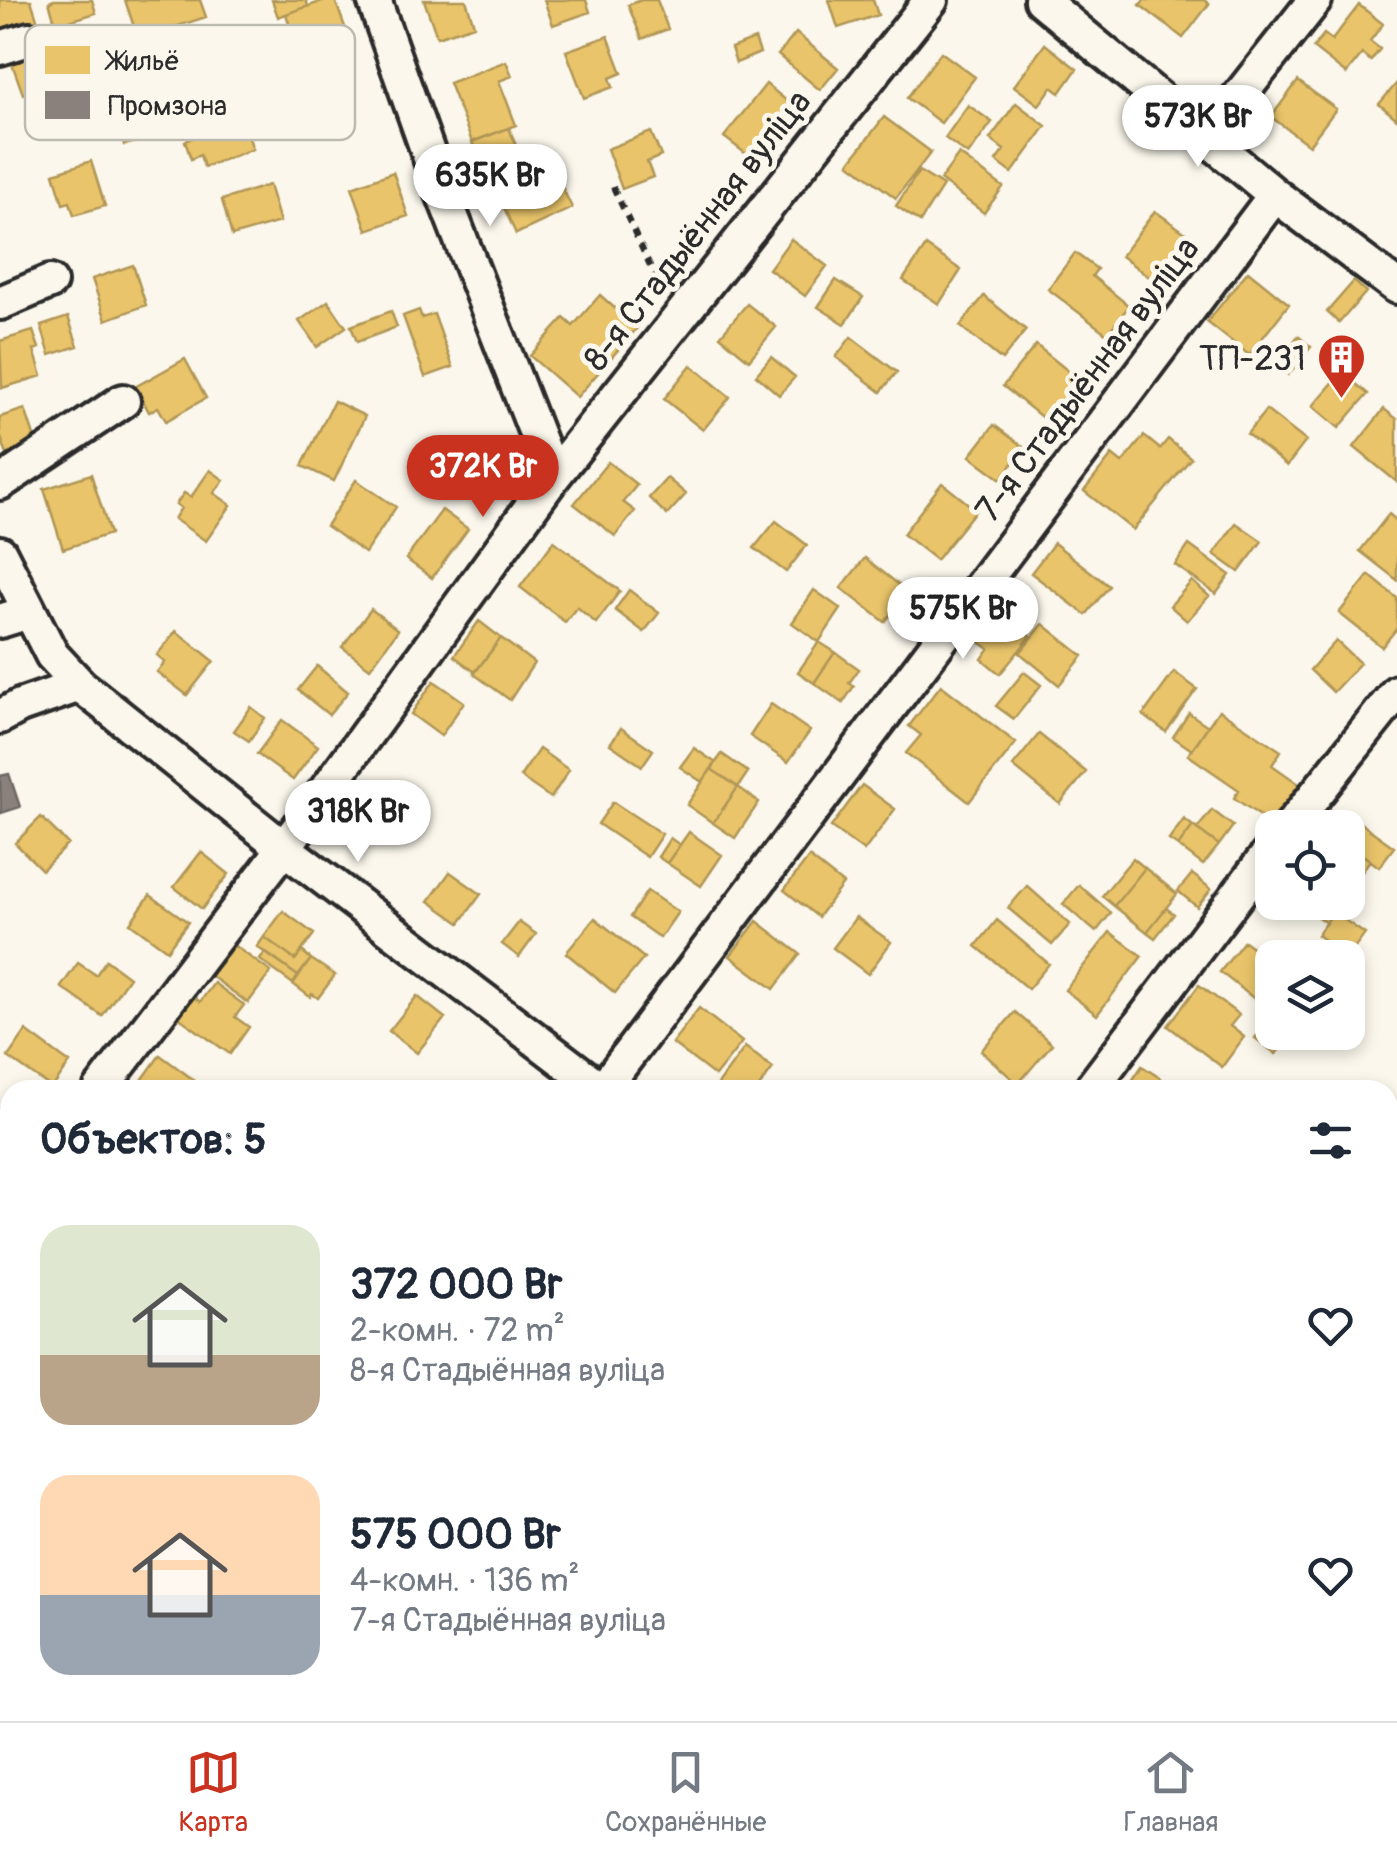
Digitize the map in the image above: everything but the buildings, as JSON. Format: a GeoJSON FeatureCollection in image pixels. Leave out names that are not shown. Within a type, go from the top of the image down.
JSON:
{"type":"FeatureCollection","features":[{"type":"Feature","properties":{"kind":"street"},"geometry":{"type":"LineString","coordinates":[[374,0],[440,186],[553,477]]}},
{"type":"Feature","properties":{"kind":"street","name":"8-я Стадыённая вуліца"},"geometry":{"type":"LineString","coordinates":[[108,1080],[284,848],[553,477],[931,0]]}},
{"type":"Feature","properties":{"kind":"street"},"geometry":{"type":"LineString","coordinates":[[1041,0],[1274,195],[1397,287]]}},
{"type":"Feature","properties":{"kind":"street"},"geometry":{"type":"LineString","coordinates":[[1207,137],[1315,0]]}},
{"type":"Feature","properties":{"kind":"street","name":"7-я Стадыённая вуліца"},"geometry":{"type":"LineString","coordinates":[[610,1080],[1274,195]]}},
{"type":"Feature","properties":{"kind":"street"},"geometry":{"type":"LineString","coordinates":[[0,303],[50,282]]}},
{"type":"Feature","properties":{"kind":"street"},"geometry":{"type":"LineString","coordinates":[[0,484],[123,402]]}},
{"type":"Feature","properties":{"kind":"street"},"geometry":{"type":"LineString","coordinates":[[0,553],[8,617],[80,685],[284,848],[589,1080]]}},
{"type":"Feature","properties":{"kind":"street"},"geometry":{"type":"LineString","coordinates":[[0,717],[80,685]]}},
{"type":"Feature","properties":{"kind":"street"},"geometry":{"type":"LineString","coordinates":[[1303,810],[1397,692]]}},
{"type":"Feature","properties":{"kind":"street"},"geometry":{"type":"LineString","coordinates":[[1098,1080],[1255,872]]}},
{"type":"Feature","properties":{"kind":"path"},"geometry":{"type":"LineString","coordinates":[[614,187],[664,295],[681,316]]}},
{"type":"Feature","properties":{"kind":"place","name":"ТП-231"},"geometry":{"type":"Point","coordinates":[1341,400]}}]}
